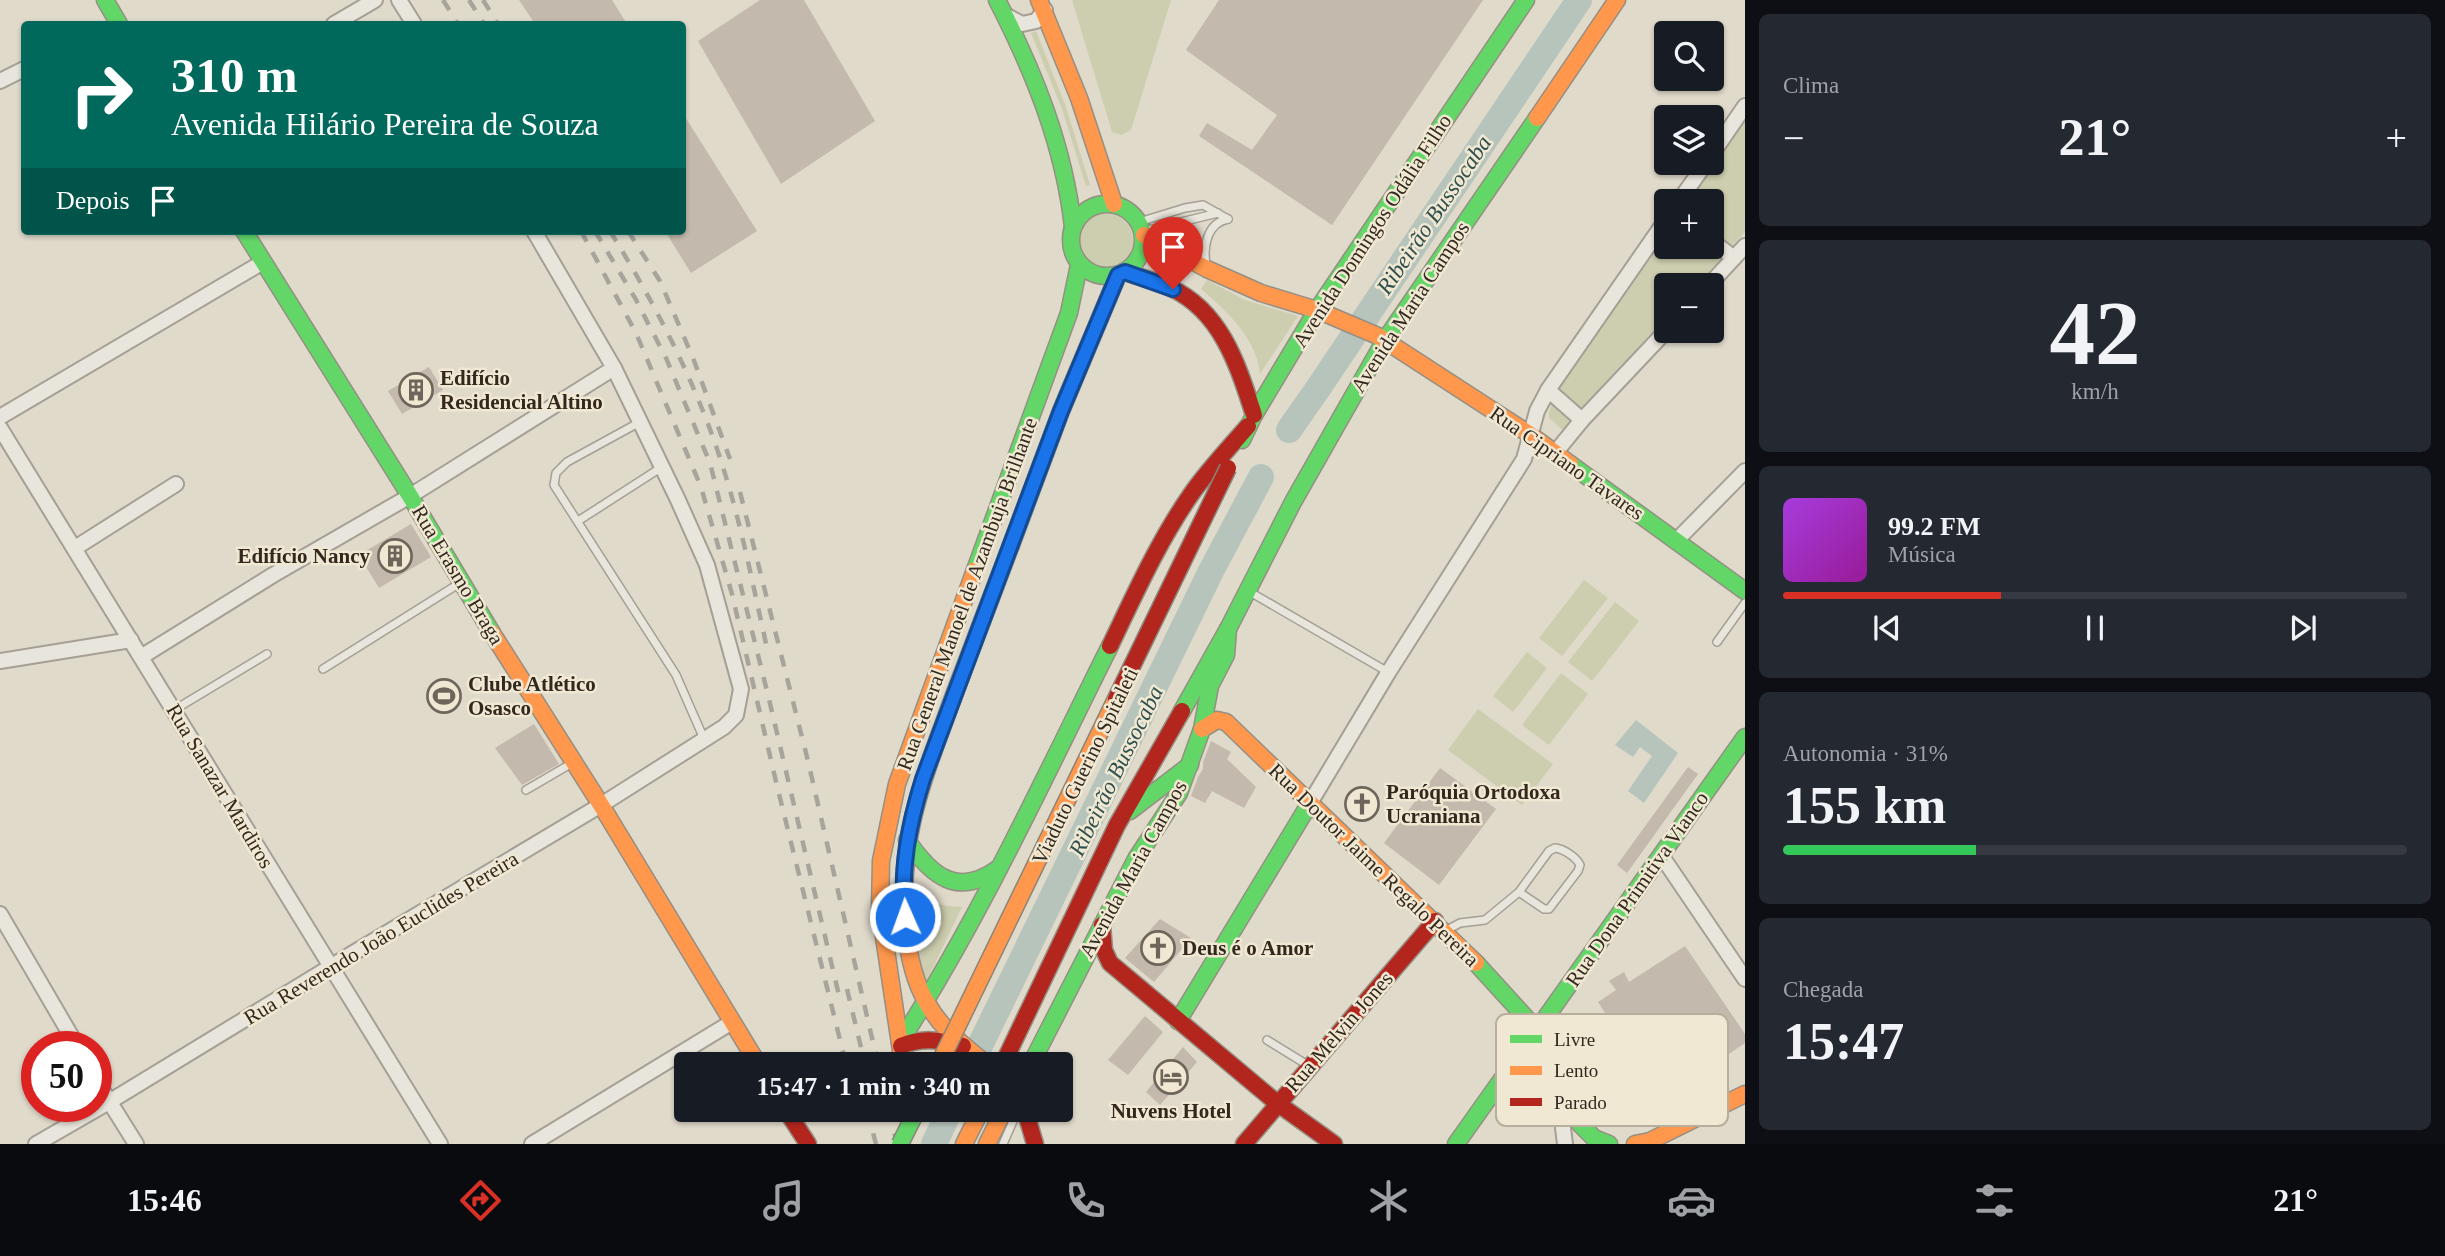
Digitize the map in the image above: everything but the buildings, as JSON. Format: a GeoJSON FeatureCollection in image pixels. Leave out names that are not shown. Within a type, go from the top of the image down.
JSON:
{"type":"FeatureCollection","features":[{"type":"Feature","properties":{"kind":"main road"},"geometry":{"type":"LineString","coordinates":[[105,0],[114,21]]}},
{"type":"Feature","properties":{"kind":"main road"},"geometry":{"type":"LineString","coordinates":[[901,1044],[927,1003],[999,868],[1173,523],[1210,470],[1251,420],[1242,378],[1218,326],[1210,315],[1173,289],[1121,273],[1097,275],[1079,265],[1071,247],[1073,227],[1069,189],[1046,113],[997,0]]}},
{"type":"Feature","properties":{"kind":"main road","name":"Avenida Domingos Odália Filho"},"geometry":{"type":"LineString","coordinates":[[1228,468],[1251,420],[1526,0]]}},
{"type":"Feature","properties":{"kind":"main road","name":"Avenida Maria Campos"},"geometry":{"type":"LineString","coordinates":[[1009,1052],[1121,820],[1228,629],[1381,338],[1617,0]]}},
{"type":"Feature","properties":{"kind":"main road"},"geometry":{"type":"LineString","coordinates":[[1042,5],[1079,98],[1114,204]]}},
{"type":"Feature","properties":{"kind":"main road"},"geometry":{"type":"LineString","coordinates":[[1073,227],[1085,211],[1104,204],[1114,204],[1128,211],[1142,229],[1142,252],[1132,267],[1121,273]]}},
{"type":"Feature","properties":{"kind":"main road","name":"Rua Cipriano Tavares"},"geometry":{"type":"LineString","coordinates":[[1142,229],[1207,269],[1261,293],[1321,312],[1381,338],[1529,434],[1745,591]]}},
{"type":"Feature","properties":{"kind":"main road","name":"Rua Erasmo Braga"},"geometry":{"type":"LineString","coordinates":[[246,235],[410,496],[751,1052]]}},
{"type":"Feature","properties":{"kind":"main road","name":"Rua General Manoel de Azambuja Brilhante"},"geometry":{"type":"LineString","coordinates":[[902,1052],[880,910],[881,861],[897,785],[1069,313],[1079,265]]}},
{"type":"Feature","properties":{"kind":"main road","name":"Rua General Manoel de Azambuja Brilhante"},"geometry":{"type":"LineString","coordinates":[[973,1052],[939,1022],[918,985],[907,936],[903,898],[907,840],[923,779],[1061,411],[1121,273]]}},
{"type":"Feature","properties":{"kind":"main road","name":"Viaduto Guerino Spitaleti"},"geometry":{"type":"LineString","coordinates":[[945,1052],[1228,468]]}},
{"type":"Feature","properties":{"kind":"main road","name":"Avenida Maria Campos"},"geometry":{"type":"LineString","coordinates":[[1037,1052],[1136,859],[1179,793],[1202,729],[1210,687],[1226,655],[1228,629]]}},
{"type":"Feature","properties":{"kind":"main road","name":"Rua Doutor Jaime Regalo Pereira"},"geometry":{"type":"LineString","coordinates":[[1202,729],[1217,720],[1226,722],[1440,926],[1523,1014]]}},
{"type":"Feature","properties":{"kind":"main road","name":"Rua Dona Primitiva Vianco"},"geometry":{"type":"LineString","coordinates":[[1549,1014],[1745,737]]}},
{"type":"Feature","properties":{"kind":"main road"},"geometry":{"type":"LineString","coordinates":[[1121,820],[1190,765]]}},
{"type":"Feature","properties":{"kind":"main road"},"geometry":{"type":"LineString","coordinates":[[1178,1021],[1310,803]]}},
{"type":"Feature","properties":{"kind":"main road"},"geometry":{"type":"LineString","coordinates":[[907,840],[927,867],[948,880],[965,883],[980,880],[999,868]]}},
{"type":"Feature","properties":{"kind":"main road"},"geometry":{"type":"LineString","coordinates":[[1102,922],[1104,950],[1110,963],[1277,1103],[1334,1144]]}},
{"type":"Feature","properties":{"kind":"main road","name":"Rua Melvin Jones"},"geometry":{"type":"LineString","coordinates":[[1244,1144],[1310,1066],[1440,926]]}},
{"type":"Feature","properties":{"kind":"main road"},"geometry":{"type":"LineString","coordinates":[[1075,974],[1096,963],[1110,963]]}},
{"type":"Feature","properties":{"kind":"main road"},"geometry":{"type":"LineString","coordinates":[[901,1044],[928,1037],[968,1048]]}},
{"type":"Feature","properties":{"kind":"main road","name":"Rua Dona Primitiva Vianco"},"geometry":{"type":"LineString","coordinates":[[1456,1144],[1496,1088]]}},
{"type":"Feature","properties":{"kind":"main road"},"geometry":{"type":"LineString","coordinates":[[1728,1102],[1745,1094]]}},
{"type":"Feature","properties":{"kind":"main road"},"geometry":{"type":"LineString","coordinates":[[793,1122],[806,1143]]}},
{"type":"Feature","properties":{"kind":"main road"},"geometry":{"type":"LineString","coordinates":[[911,1122],[914,1144]]}},
{"type":"Feature","properties":{"kind":"main road"},"geometry":{"type":"LineString","coordinates":[[900,1144],[911,1122]]}},
{"type":"Feature","properties":{"kind":"main road"},"geometry":{"type":"LineString","coordinates":[[964,1144],[975,1122]]}},
{"type":"Feature","properties":{"kind":"main road"},"geometry":{"type":"LineString","coordinates":[[987,1144],[998,1122]]}},
{"type":"Feature","properties":{"kind":"main road"},"geometry":{"type":"LineString","coordinates":[[1029,1122],[1035,1144]]}},
{"type":"Feature","properties":{"kind":"main road"},"geometry":{"type":"LineString","coordinates":[[1583,1126],[1594,1138],[1609,1144]]}},
{"type":"Feature","properties":{"kind":"main road"},"geometry":{"type":"LineString","coordinates":[[1643,1143],[1678,1126]]}},
{"type":"Feature","properties":{"kind":"street"},"geometry":{"type":"LineString","coordinates":[[339,21],[375,0]]}},
{"type":"Feature","properties":{"kind":"street"},"geometry":{"type":"LineString","coordinates":[[399,0],[412,21]]}},
{"type":"Feature","properties":{"kind":"street"},"geometry":{"type":"LineString","coordinates":[[1005,15],[1022,24],[1036,21],[1042,5]]}},
{"type":"Feature","properties":{"kind":"street"},"geometry":{"type":"LineString","coordinates":[[0,82],[21,71]]}},
{"type":"Feature","properties":{"kind":"street"},"geometry":{"type":"LineString","coordinates":[[1724,142],[1740,125],[1745,106]]}},
{"type":"Feature","properties":{"kind":"street"},"geometry":{"type":"LineString","coordinates":[[536,235],[614,368],[662,467]]}},
{"type":"Feature","properties":{"kind":"street"},"geometry":{"type":"LineString","coordinates":[[1310,803],[1388,673],[1524,459],[1537,411],[1548,390],[1654,237]]}},
{"type":"Feature","properties":{"kind":"street"},"geometry":{"type":"LineString","coordinates":[[1720,273],[1745,246]]}},
{"type":"Feature","properties":{"kind":"street"},"geometry":{"type":"LineString","coordinates":[[1724,250],[1734,258]]}},
{"type":"Feature","properties":{"kind":"street"},"geometry":{"type":"LineString","coordinates":[[0,417],[263,262]]}},
{"type":"Feature","properties":{"kind":"street"},"geometry":{"type":"LineString","coordinates":[[1555,453],[1582,419],[1655,343]]}},
{"type":"Feature","properties":{"kind":"street"},"geometry":{"type":"LineString","coordinates":[[141,657],[410,496],[614,368]]}},
{"type":"Feature","properties":{"kind":"street"},"geometry":{"type":"LineString","coordinates":[[1548,390],[1582,419]]}},
{"type":"Feature","properties":{"kind":"street","name":"Rua Sanazar Mardiros"},"geometry":{"type":"LineString","coordinates":[[0,428],[440,1144]]}},
{"type":"Feature","properties":{"kind":"street","name":"Rua Reverendo João Euclides Pereira"},"geometry":{"type":"LineString","coordinates":[[112,1100],[601,806],[724,727],[736,715],[741,690],[707,565],[662,467]]}},
{"type":"Feature","properties":{"kind":"street"},"geometry":{"type":"LineString","coordinates":[[1676,541],[1745,471]]}},
{"type":"Feature","properties":{"kind":"street"},"geometry":{"type":"LineString","coordinates":[[75,548],[176,484]]}},
{"type":"Feature","properties":{"kind":"street"},"geometry":{"type":"LineString","coordinates":[[0,661],[131,640]]}},
{"type":"Feature","properties":{"kind":"street"},"geometry":{"type":"LineString","coordinates":[[1661,855],[1745,979]]}},
{"type":"Feature","properties":{"kind":"street"},"geometry":{"type":"LineString","coordinates":[[1,919],[68,1031]]}},
{"type":"Feature","properties":{"kind":"street"},"geometry":{"type":"LineString","coordinates":[[532,1144],[732,1022]]}},
{"type":"Feature","properties":{"kind":"street"},"geometry":{"type":"LineString","coordinates":[[112,1107],[135,1144]]}},
{"type":"Feature","properties":{"kind":"street","name":"Rua Reverendo João Euclides Pereira"},"geometry":{"type":"LineString","coordinates":[[36,1144],[74,1122]]}},
{"type":"Feature","properties":{"kind":"street"},"geometry":{"type":"LineString","coordinates":[[1563,1126],[1565,1144]]}},
{"type":"Feature","properties":{"kind":"lane"},"geometry":{"type":"LineString","coordinates":[[1142,229],[1192,206],[1203,205],[1228,219],[1222,220],[1209,234],[1204,252],[1207,269]]}},
{"type":"Feature","properties":{"kind":"lane"},"geometry":{"type":"LineString","coordinates":[[1142,229],[1218,213]]}},
{"type":"Feature","properties":{"kind":"lane"},"geometry":{"type":"LineString","coordinates":[[640,422],[567,462],[556,473],[554,485],[676,675],[704,740]]}},
{"type":"Feature","properties":{"kind":"lane"},"geometry":{"type":"LineString","coordinates":[[578,521],[662,467]]}},
{"type":"Feature","properties":{"kind":"lane"},"geometry":{"type":"LineString","coordinates":[[323,669],[461,583]]}},
{"type":"Feature","properties":{"kind":"lane"},"geometry":{"type":"LineString","coordinates":[[1247,591],[1388,673]]}},
{"type":"Feature","properties":{"kind":"lane"},"geometry":{"type":"LineString","coordinates":[[1717,642],[1745,603]]}},
{"type":"Feature","properties":{"kind":"lane"},"geometry":{"type":"LineString","coordinates":[[174,710],[267,654]]}},
{"type":"Feature","properties":{"kind":"lane"},"geometry":{"type":"LineString","coordinates":[[526,790],[574,762]]}},
{"type":"Feature","properties":{"kind":"lane"},"geometry":{"type":"LineString","coordinates":[[1440,926],[1485,920],[1519,892],[1549,851],[1555,848],[1578,861],[1580,865],[1549,909],[1544,909],[1519,892]]}},
{"type":"Feature","properties":{"kind":"lane"},"geometry":{"type":"LineString","coordinates":[[1267,1040],[1310,1066]]}},
{"type":"Feature","properties":{"kind":"lane"},"geometry":{"type":"LineString","coordinates":[[1003,1144],[1013,1122]]}},
{"type":"Feature","properties":{"kind":"green space"},"geometry":{"type":"Polygon","coordinates":[[[1072,0],[1171,0],[1131,130],[1121,135],[1112,132],[1072,0]]]}},
{"type":"Feature","properties":{"kind":"green space"},"geometry":{"type":"Polygon","coordinates":[[[1036,31],[1066,107],[1090,185],[1086,186],[1062,109],[1031,33],[1036,31]]]}},
{"type":"Feature","properties":{"kind":"green space"},"geometry":{"type":"Polygon","coordinates":[[[1745,121],[1745,232],[1724,255],[1724,189],[1698,189],[1708,175],[1724,175],[1724,152],[1745,121]]]}},
{"type":"Feature","properties":{"kind":"green space"},"geometry":{"type":"Polygon","coordinates":[[[1105,213],[1120,218],[1128,226],[1133,241],[1128,256],[1120,264],[1105,269],[1090,264],[1082,256],[1077,241],[1082,226],[1090,218],[1105,213]]]}},
{"type":"Feature","properties":{"kind":"green space"},"geometry":{"type":"Polygon","coordinates":[[[1654,251],[1654,259],[1721,259],[1708,273],[1654,273],[1654,331],[1563,430],[1549,418],[1553,403],[1563,381],[1598,327],[1654,251]]]}},
{"type":"Feature","properties":{"kind":"green space"},"geometry":{"type":"Polygon","coordinates":[[[1207,280],[1245,300],[1298,316],[1260,374],[1258,361],[1247,338],[1230,316],[1201,289],[1207,280]]]}},
{"type":"Feature","properties":{"kind":"green space"},"geometry":{"type":"Polygon","coordinates":[[[1584,580],[1608,598],[1562,656],[1539,638],[1584,580]]]}},
{"type":"Feature","properties":{"kind":"green space"},"geometry":{"type":"Polygon","coordinates":[[[1615,602],[1639,621],[1592,681],[1568,662],[1615,602]]]}},
{"type":"Feature","properties":{"kind":"green space"},"geometry":{"type":"Polygon","coordinates":[[[1527,652],[1547,668],[1513,712],[1493,696],[1527,652]]]}},
{"type":"Feature","properties":{"kind":"green space"},"geometry":{"type":"Polygon","coordinates":[[[1561,673],[1588,694],[1549,745],[1522,725],[1561,673]]]}},
{"type":"Feature","properties":{"kind":"green space"},"geometry":{"type":"Polygon","coordinates":[[[1478,709],[1553,764],[1522,805],[1448,750],[1478,709]]]}},
{"type":"Feature","properties":{"kind":"green space"},"geometry":{"type":"Polygon","coordinates":[[[912,890],[936,903],[962,907],[927,980],[921,967],[912,890]]]}},
{"type":"Feature","properties":{"kind":"shaded area"},"geometry":{"type":"Polygon","coordinates":[[[1636,720],[1678,753],[1644,803],[1628,791],[1652,756],[1640,747],[1633,757],[1615,745],[1636,720]]]}},
{"type":"Feature","properties":{"kind":"waterway","name":"Ribeirão Bussocaba"},"geometry":{"type":"LineString","coordinates":[[1289,430],[1579,0]]}},
{"type":"Feature","properties":{"kind":"waterway","name":"Ribeirão Bussocaba"},"geometry":{"type":"LineString","coordinates":[[977,1052],[1211,571],[1261,477]]}},
{"type":"Feature","properties":{"kind":"waterway","name":"Ribeirão Bussocaba"},"geometry":{"type":"LineString","coordinates":[[934,1144],[944,1122]]}},
{"type":"Feature","properties":{"kind":"railway"},"geometry":{"type":"LineString","coordinates":[[443,0],[456,21]]}},
{"type":"Feature","properties":{"kind":"railway"},"geometry":{"type":"LineString","coordinates":[[469,0],[482,21]]}},
{"type":"Feature","properties":{"kind":"railway"},"geometry":{"type":"LineString","coordinates":[[483,0],[496,21]]}},
{"type":"Feature","properties":{"kind":"railway"},"geometry":{"type":"LineString","coordinates":[[583,235],[636,333],[701,487],[732,594],[843,1052]]}},
{"type":"Feature","properties":{"kind":"railway"},"geometry":{"type":"LineString","coordinates":[[597,235],[635,298],[666,358],[710,463],[841,1004]]}},
{"type":"Feature","properties":{"kind":"railway"},"geometry":{"type":"LineString","coordinates":[[612,235],[669,336],[706,418],[732,496],[767,648]]}},
{"type":"Feature","properties":{"kind":"railway"},"geometry":{"type":"LineString","coordinates":[[631,235],[660,281],[693,358],[730,459]]}},
{"type":"Feature","properties":{"kind":"railway"},"geometry":{"type":"LineString","coordinates":[[740,492],[807,757],[875,1052]]}},
{"type":"Feature","properties":{"kind":"railway"},"geometry":{"type":"LineString","coordinates":[[847,989],[862,1052]]}},
{"type":"Feature","properties":{"kind":"railway"},"geometry":{"type":"LineString","coordinates":[[870,1122],[876,1144]]}},
{"type":"Feature","properties":{"kind":"railway"},"geometry":{"type":"LineString","coordinates":[[892,1122],[897,1144]]}},
{"type":"Feature","properties":{"kind":"traffic: fast"},"geometry":{"type":"LineString","coordinates":[[105,0],[117,21]]}},
{"type":"Feature","properties":{"kind":"traffic: fast"},"geometry":{"type":"LineString","coordinates":[[997,0],[1035,82],[1055,139],[1063,167],[1073,227]]}},
{"type":"Feature","properties":{"kind":"traffic: fast"},"geometry":{"type":"LineString","coordinates":[[1242,440],[1317,310],[1526,0]]}},
{"type":"Feature","properties":{"kind":"traffic: fast"},"geometry":{"type":"LineString","coordinates":[[1182,711],[1228,629],[1293,502],[1385,340],[1537,118]]}},
{"type":"Feature","properties":{"kind":"traffic: fast"},"geometry":{"type":"LineString","coordinates":[[1114,204],[1133,214],[1141,226],[1143,240],[1141,254],[1133,266],[1121,274],[1100,276],[1081,266],[1073,254],[1071,233],[1081,214],[1093,206],[1114,204]]}},
{"type":"Feature","properties":{"kind":"traffic: fast"},"geometry":{"type":"LineString","coordinates":[[247,235],[410,496],[492,633]]}},
{"type":"Feature","properties":{"kind":"traffic: fast"},"geometry":{"type":"LineString","coordinates":[[975,570],[1069,313],[1079,265]]}},
{"type":"Feature","properties":{"kind":"traffic: fast"},"geometry":{"type":"LineString","coordinates":[[1011,545],[1061,411],[1118,275]]}},
{"type":"Feature","properties":{"kind":"traffic: fast"},"geometry":{"type":"LineString","coordinates":[[1570,464],[1745,591]]}},
{"type":"Feature","properties":{"kind":"traffic: fast"},"geometry":{"type":"LineString","coordinates":[[1037,1052],[1136,859],[1179,793],[1202,729],[1210,686],[1226,655],[1228,629]]}},
{"type":"Feature","properties":{"kind":"traffic: fast"},"geometry":{"type":"LineString","coordinates":[[900,1042],[984,897],[1110,646]]}},
{"type":"Feature","properties":{"kind":"traffic: fast"},"geometry":{"type":"LineString","coordinates":[[1548,1014],[1745,737]]}},
{"type":"Feature","properties":{"kind":"traffic: fast"},"geometry":{"type":"LineString","coordinates":[[1130,811],[1190,765]]}},
{"type":"Feature","properties":{"kind":"traffic: fast"},"geometry":{"type":"LineString","coordinates":[[1178,1021],[1310,803]]}},
{"type":"Feature","properties":{"kind":"traffic: fast"},"geometry":{"type":"LineString","coordinates":[[907,840],[926,864],[947,879],[971,881],[999,868]]}},
{"type":"Feature","properties":{"kind":"traffic: fast"},"geometry":{"type":"LineString","coordinates":[[1476,963],[1522,1014]]}},
{"type":"Feature","properties":{"kind":"traffic: fast"},"geometry":{"type":"LineString","coordinates":[[1456,1144],[1496,1088]]}},
{"type":"Feature","properties":{"kind":"traffic: fast"},"geometry":{"type":"LineString","coordinates":[[900,1144],[911,1122]]}},
{"type":"Feature","properties":{"kind":"traffic: fast"},"geometry":{"type":"LineString","coordinates":[[1582,1126],[1594,1138],[1609,1144]]}},
{"type":"Feature","properties":{"kind":"traffic: slow"},"geometry":{"type":"LineString","coordinates":[[1039,0],[1079,98],[1114,204]]}},
{"type":"Feature","properties":{"kind":"traffic: slow"},"geometry":{"type":"LineString","coordinates":[[1537,118],[1617,0]]}},
{"type":"Feature","properties":{"kind":"traffic: slow"},"geometry":{"type":"LineString","coordinates":[[1144,235],[1207,269],[1261,293],[1317,310],[1378,336],[1529,434],[1570,464]]}},
{"type":"Feature","properties":{"kind":"traffic: slow"},"geometry":{"type":"LineString","coordinates":[[972,1052],[939,1021],[927,1003],[912,967],[904,894],[905,864],[909,835],[923,781],[1011,545]]}},
{"type":"Feature","properties":{"kind":"traffic: slow"},"geometry":{"type":"LineString","coordinates":[[901,1052],[880,910],[881,861],[897,784],[975,570]]}},
{"type":"Feature","properties":{"kind":"traffic: slow"},"geometry":{"type":"LineString","coordinates":[[492,633],[601,805],[751,1052]]}},
{"type":"Feature","properties":{"kind":"traffic: slow"},"geometry":{"type":"LineString","coordinates":[[945,1052],[1116,699]]}},
{"type":"Feature","properties":{"kind":"traffic: slow"},"geometry":{"type":"LineString","coordinates":[[1202,729],[1217,720],[1226,722],[1476,963]]}},
{"type":"Feature","properties":{"kind":"traffic: slow"},"geometry":{"type":"LineString","coordinates":[[1728,1102],[1745,1094]]}},
{"type":"Feature","properties":{"kind":"traffic: slow"},"geometry":{"type":"LineString","coordinates":[[964,1144],[975,1122]]}},
{"type":"Feature","properties":{"kind":"traffic: slow"},"geometry":{"type":"LineString","coordinates":[[987,1144],[998,1122]]}},
{"type":"Feature","properties":{"kind":"traffic: slow"},"geometry":{"type":"LineString","coordinates":[[1635,1144],[1650,1141],[1680,1126]]}},
{"type":"Feature","properties":{"kind":"traffic: jam"},"geometry":{"type":"LineString","coordinates":[[1125,272],[1171,288],[1189,298],[1203,311],[1226,342],[1254,415]]}},
{"type":"Feature","properties":{"kind":"traffic: jam"},"geometry":{"type":"LineString","coordinates":[[1110,646],[1148,568],[1180,511],[1205,476],[1248,426]]}},
{"type":"Feature","properties":{"kind":"traffic: jam"},"geometry":{"type":"LineString","coordinates":[[1116,699],[1228,468]]}},
{"type":"Feature","properties":{"kind":"traffic: jam"},"geometry":{"type":"LineString","coordinates":[[1009,1052],[1117,825],[1182,711]]}},
{"type":"Feature","properties":{"kind":"traffic: jam"},"geometry":{"type":"LineString","coordinates":[[1244,1144],[1435,921]]}},
{"type":"Feature","properties":{"kind":"traffic: jam"},"geometry":{"type":"LineString","coordinates":[[1102,925],[1104,950],[1110,963],[1277,1103],[1334,1144]]}},
{"type":"Feature","properties":{"kind":"traffic: jam"},"geometry":{"type":"LineString","coordinates":[[901,1046],[932,1040],[963,1046]]}},
{"type":"Feature","properties":{"kind":"traffic: jam"},"geometry":{"type":"LineString","coordinates":[[794,1122],[808,1144]]}},
{"type":"Feature","properties":{"kind":"traffic: jam"},"geometry":{"type":"LineString","coordinates":[[1029,1122],[1035,1144]]}},
{"type":"Feature","properties":{"kind":"place","name":"Edifício Residencial Altino"},"geometry":{"type":"Point","coordinates":[416,390]}},
{"type":"Feature","properties":{"kind":"place","name":"Edifício Nancy"},"geometry":{"type":"Point","coordinates":[395,556]}},
{"type":"Feature","properties":{"kind":"place","name":"Clube Atlético Osasco"},"geometry":{"type":"Point","coordinates":[444,696]}},
{"type":"Feature","properties":{"kind":"place","name":"Paróquia Ortodoxa Ucraniana"},"geometry":{"type":"Point","coordinates":[1362,804]}},
{"type":"Feature","properties":{"kind":"place","name":"Deus é o Amor"},"geometry":{"type":"Point","coordinates":[1158,948]}},
{"type":"Feature","properties":{"kind":"place","name":"Nuvens Hotel"},"geometry":{"type":"Point","coordinates":[1171,1077]}},
{"type":"Feature","properties":{"kind":"route"},"geometry":{"type":"LineString","coordinates":[[905,917],[903,898],[907,840],[923,779],[1061,411],[1118,275],[1125,272],[1173,289]]}}]}
